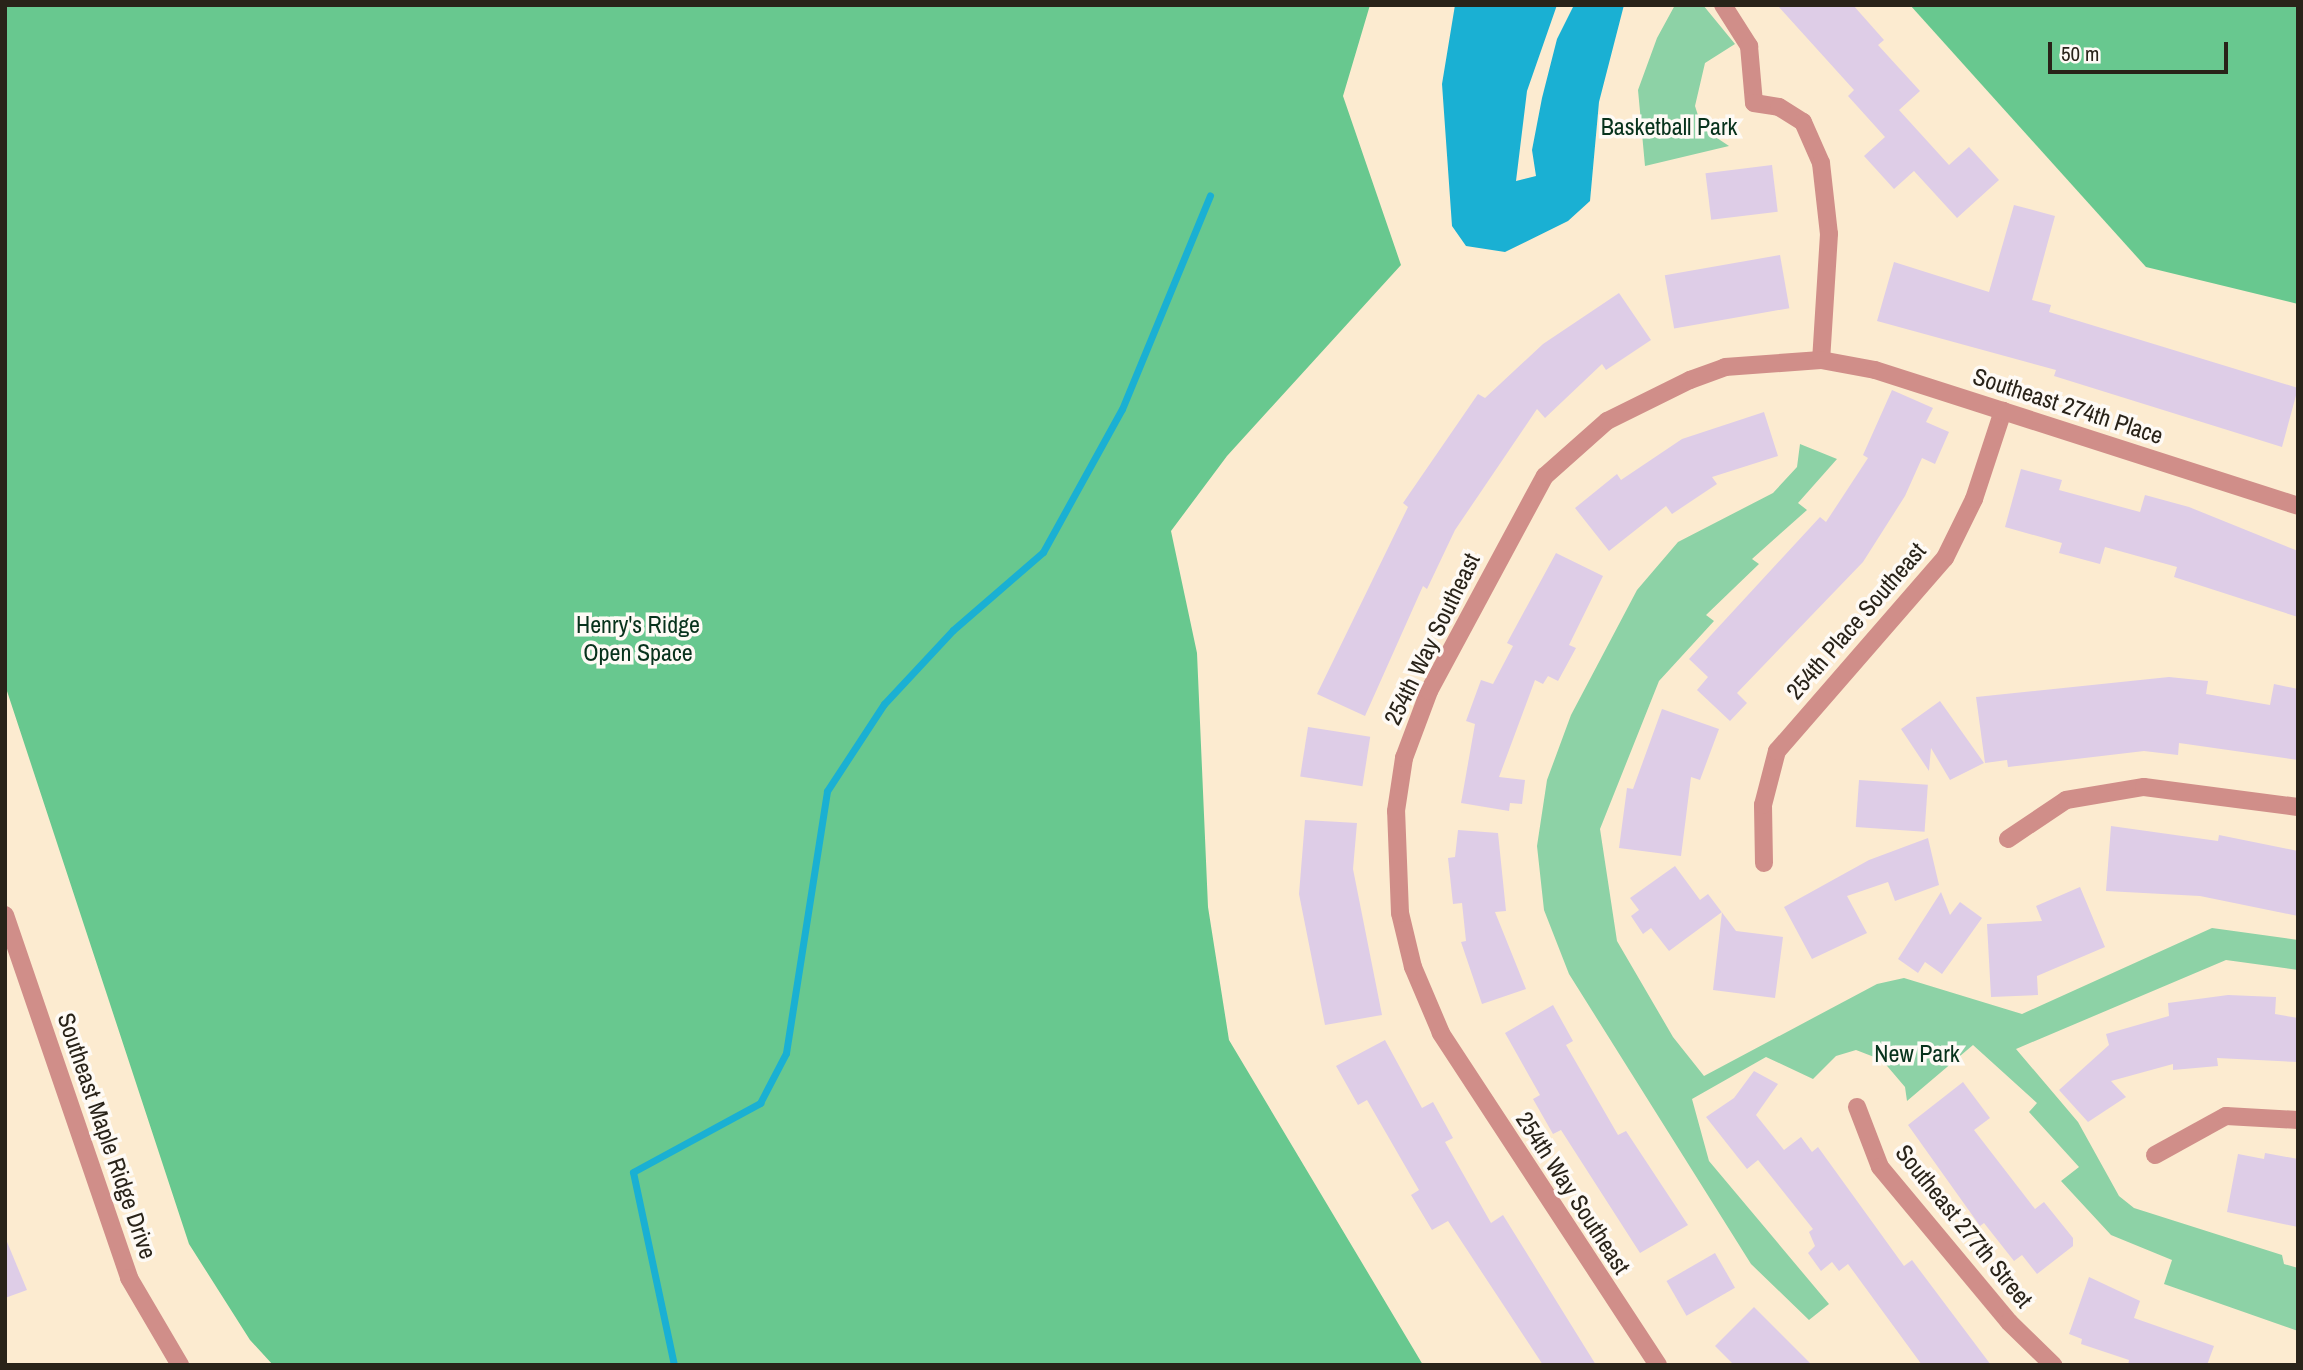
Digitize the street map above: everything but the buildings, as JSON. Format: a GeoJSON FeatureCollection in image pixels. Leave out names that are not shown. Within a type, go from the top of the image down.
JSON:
{"type":"FeatureCollection","features":[{"type":"Feature","properties":{"kind":"street"},"geometry":{"type":"LineString","coordinates":[[1723,5],[1749,46],[1754,103],[1779,107],[1803,122],[1821,163],[1829,234],[1821,360]]}},
{"type":"Feature","properties":{"kind":"street","name":"Southeast 274th Place"},"geometry":{"type":"LineString","coordinates":[[1821,360],[1874,370],[2298,506]]}},
{"type":"Feature","properties":{"kind":"street","name":"254th Way Southeast"},"geometry":{"type":"LineString","coordinates":[[1658,1365],[1441,1033],[1422,990],[1401,914],[1396,860],[1404,758],[1429,691],[1525,507],[1576,445],[1644,400],[1725,368],[1821,360]]}},
{"type":"Feature","properties":{"kind":"street","name":"254th Place Southeast"},"geometry":{"type":"LineString","coordinates":[[1764,863],[1763,805],[1777,751],[1945,558],[1974,499],[2003,411]]}},
{"type":"Feature","properties":{"kind":"street"},"geometry":{"type":"LineString","coordinates":[[2008,839],[2066,800],[2144,788],[2298,807]]}},
{"type":"Feature","properties":{"kind":"street","name":"Southeast Maple Ridge Drive"},"geometry":{"type":"LineString","coordinates":[[5,915],[129,1278],[180,1365]]}},
{"type":"Feature","properties":{"kind":"street","name":"Southeast 277th Street"},"geometry":{"type":"LineString","coordinates":[[1857,1107],[1880,1167],[2009,1322],[2053,1365]]}},
{"type":"Feature","properties":{"kind":"street"},"geometry":{"type":"LineString","coordinates":[[2155,1155],[2226,1116],[2298,1119]]}},
{"type":"Feature","properties":{"kind":"green space","name":"Henry's Ridge Open Space"},"geometry":{"type":"Polygon","coordinates":[[[5,5],[1370,5],[1343,96],[1401,265],[1227,456],[1171,531],[1197,653],[1208,907],[1229,1040],[1423,1365],[273,1365],[250,1340],[189,1244],[5,685],[5,5]]]}},
{"type":"Feature","properties":{"kind":"green space","name":"Basketball Park"},"geometry":{"type":"Polygon","coordinates":[[[1675,5],[1703,5],[1735,44],[1705,63],[1695,106],[1702,128],[1729,146],[1645,166],[1638,90],[1657,38],[1675,5]]]}},
{"type":"Feature","properties":{"kind":"green space"},"geometry":{"type":"Polygon","coordinates":[[[1910,5],[2298,5],[2298,304],[2146,267],[1910,5]]]}},
{"type":"Feature","properties":{"kind":"green space","name":"New Park"},"geometry":{"type":"Polygon","coordinates":[[[1800,444],[1837,459],[1798,503],[1807,510],[1752,559],[1759,564],[1706,615],[1714,621],[1659,681],[1600,829],[1617,941],[1673,1037],[1704,1076],[1877,984],[1904,978],[2022,1014],[2212,928],[2298,940],[2298,970],[2226,960],[2016,1049],[2078,1122],[2119,1196],[2134,1208],[2282,1255],[2284,1264],[2298,1268],[2298,1331],[2164,1284],[2172,1260],[2111,1235],[2061,1181],[2079,1167],[2029,1112],[2037,1103],[1973,1045],[1907,1101],[1905,1087],[1882,1060],[1856,1050],[1836,1056],[1813,1079],[1766,1057],[1692,1099],[1709,1161],[1829,1304],[1809,1320],[1751,1264],[1569,974],[1544,910],[1537,846],[1547,780],[1571,715],[1637,590],[1678,542],[1773,493],[1797,467],[1800,444]]]}},
{"type":"Feature","properties":{"kind":"water"},"geometry":{"type":"Polygon","coordinates":[[[1455,5],[1557,5],[1527,91],[1516,181],[1536,176],[1532,150],[1542,98],[1557,39],[1574,5],[1624,5],[1599,102],[1590,201],[1568,221],[1505,252],[1466,246],[1452,226],[1442,84],[1455,5]]]}},
{"type":"Feature","properties":{"kind":"waterway"},"geometry":{"type":"LineString","coordinates":[[674,1365],[633,1172],[760,1103],[786,1053],[827,791],[884,704],[953,630],[1043,552],[1122,409],[1210,195]]}}]}
